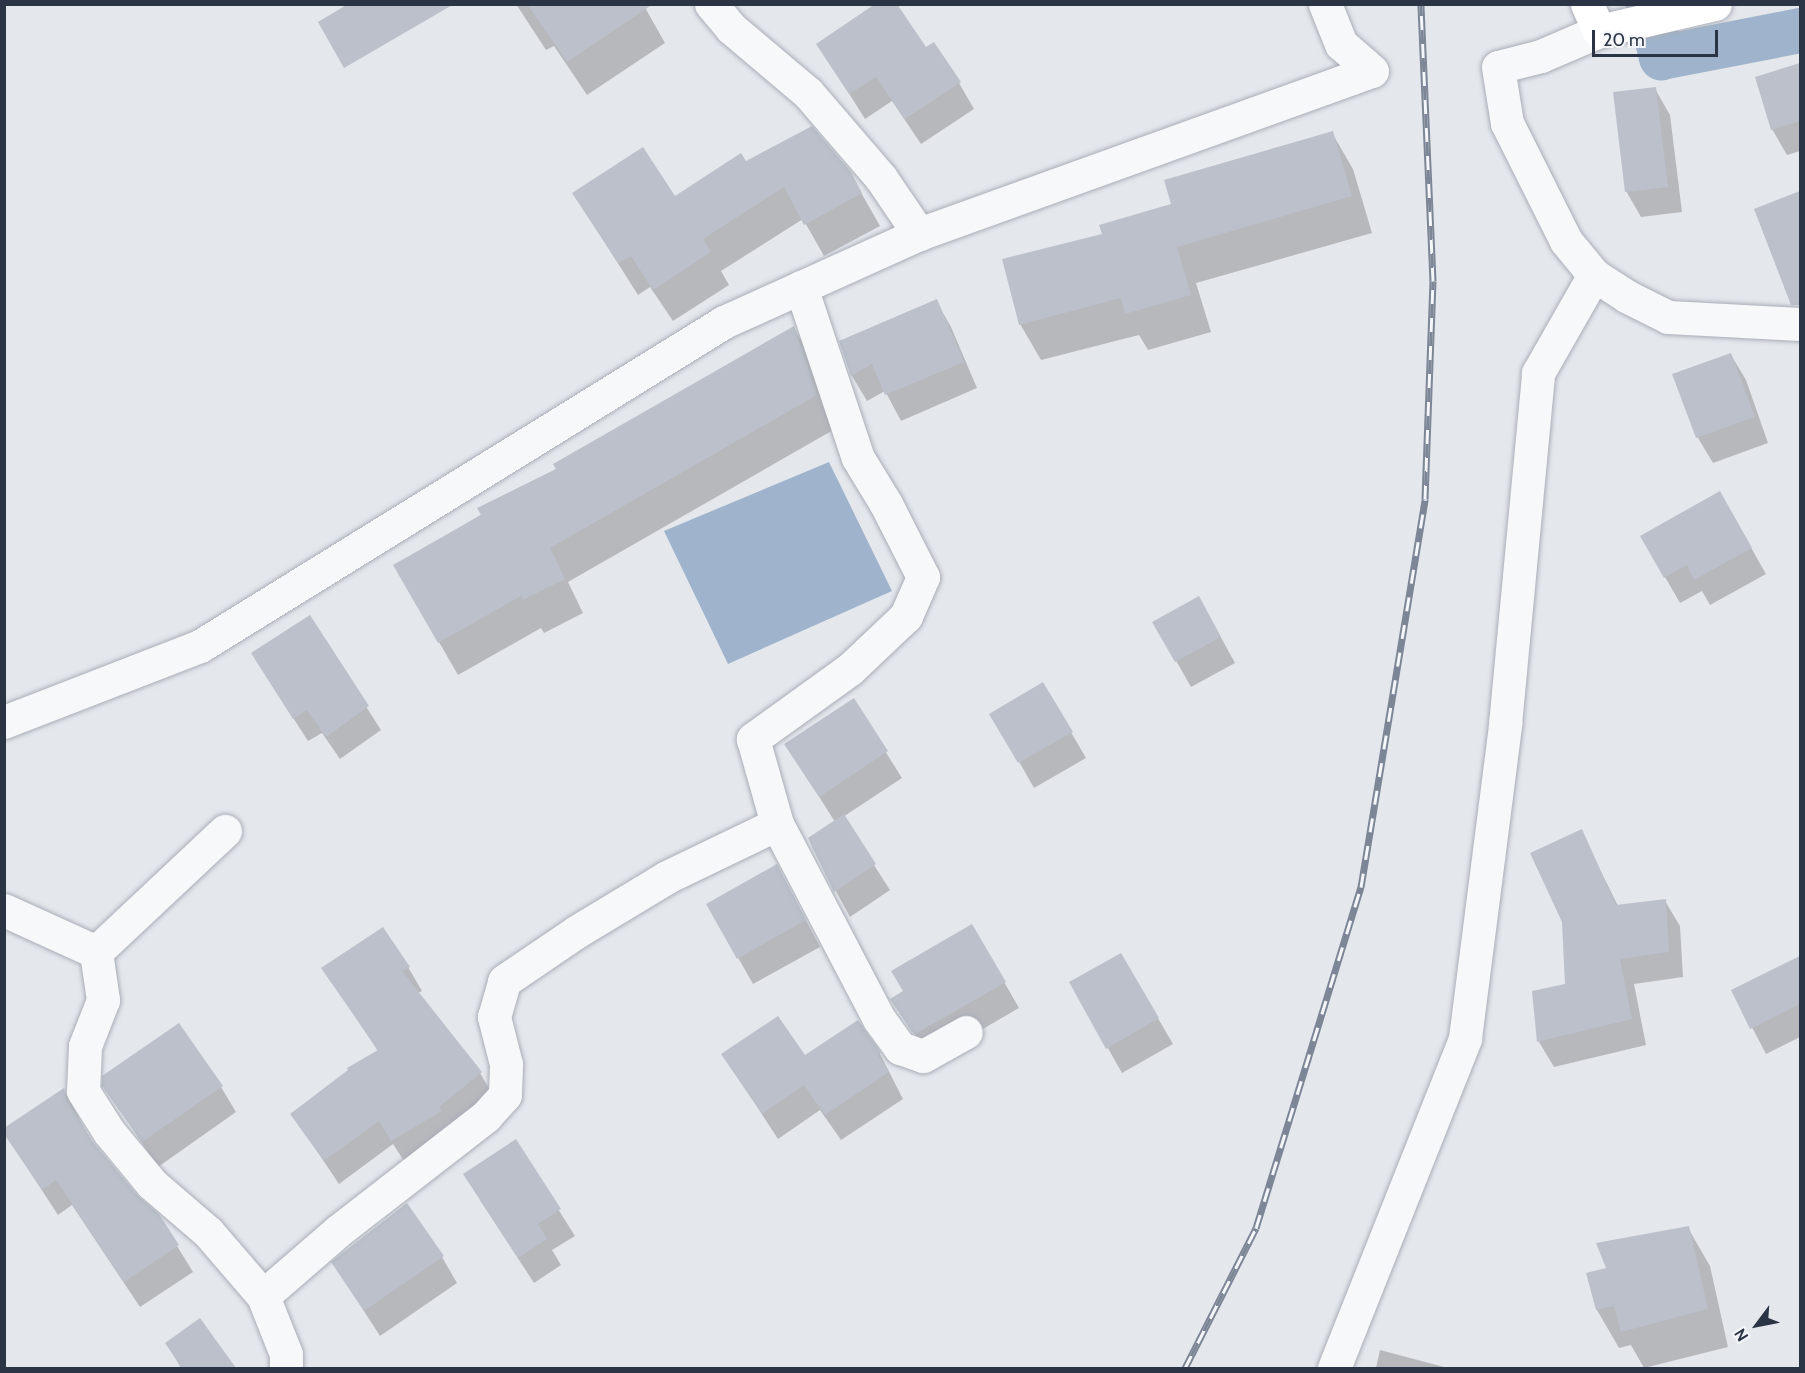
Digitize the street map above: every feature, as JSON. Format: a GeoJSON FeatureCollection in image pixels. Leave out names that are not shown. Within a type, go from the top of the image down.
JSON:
{"type":"FeatureCollection","features":[{"type":"Feature","properties":{"kind":"main road"},"geometry":{"type":"LineString","coordinates":[[1593,18],[1708,6]]}},
{"type":"Feature","properties":{"kind":"street"},"geometry":{"type":"LineString","coordinates":[[711,4],[731,28],[808,93],[881,178],[919,234]]}},
{"type":"Feature","properties":{"kind":"street"},"geometry":{"type":"LineString","coordinates":[[4,722],[200,646],[724,322],[919,234],[1372,71],[1341,44],[1325,4]]}},
{"type":"Feature","properties":{"kind":"street"},"geometry":{"type":"LineString","coordinates":[[1593,18],[1541,56],[1498,67],[1507,123],[1566,241],[1594,274],[1626,296],[1668,317],[1800,324]]}},
{"type":"Feature","properties":{"kind":"street"},"geometry":{"type":"LineString","coordinates":[[1334,1368],[1465,1038],[1505,724],[1538,373],[1594,274]]}},
{"type":"Feature","properties":{"kind":"street"},"geometry":{"type":"LineString","coordinates":[[801,287],[858,458],[886,504],[923,577],[906,616],[850,669],[753,739],[777,824],[879,1019],[900,1048],[923,1056],[966,1032]]}},
{"type":"Feature","properties":{"kind":"street"},"geometry":{"type":"LineString","coordinates":[[263,1296],[338,1231],[486,1116],[505,1095],[506,1064],[494,1017],[504,981],[576,932],[668,877],[777,824]]}},
{"type":"Feature","properties":{"kind":"street"},"geometry":{"type":"LineString","coordinates":[[96,952],[225,831]]}},
{"type":"Feature","properties":{"kind":"street"},"geometry":{"type":"LineString","coordinates":[[4,910],[96,952]]}},
{"type":"Feature","properties":{"kind":"street"},"geometry":{"type":"LineString","coordinates":[[96,952],[104,1000],[85,1046],[83,1091],[109,1132],[152,1184],[208,1232],[263,1296],[286,1354],[286,1368]]}},
{"type":"Feature","properties":{"kind":"water"},"geometry":{"type":"Polygon","coordinates":[[[829,462],[892,591],[728,664],[664,531],[829,462]]]}},
{"type":"Feature","properties":{"kind":"building"},"geometry":{"type":"Polygon","coordinates":[[[348,4],[454,4],[344,68],[318,22],[348,4]]]}},
{"type":"Feature","properties":{"kind":"building"},"geometry":{"type":"Polygon","coordinates":[[[527,4],[653,4],[567,62],[527,4]]]}},
{"type":"Feature","properties":{"kind":"building"},"geometry":{"type":"Polygon","coordinates":[[[875,4],[897,4],[926,47],[934,42],[961,82],[905,119],[876,77],[849,94],[816,44],[875,4]]]}},
{"type":"Feature","properties":{"kind":"building"},"geometry":{"type":"Polygon","coordinates":[[[1800,63],[1800,121],[1771,130],[1755,77],[1800,63]]]}},
{"type":"Feature","properties":{"kind":"building"},"geometry":{"type":"Polygon","coordinates":[[[1656,87],[1668,187],[1625,192],[1613,92],[1656,87]]]}},
{"type":"Feature","properties":{"kind":"building"},"geometry":{"type":"Polygon","coordinates":[[[812,126],[851,172],[862,193],[804,225],[784,187],[703,239],[711,252],[653,290],[631,256],[618,263],[572,193],[643,147],[675,196],[741,153],[746,161],[812,126]]]}},
{"type":"Feature","properties":{"kind":"building"},"geometry":{"type":"Polygon","coordinates":[[[1333,131],[1352,196],[1177,247],[1191,295],[1125,314],[1121,298],[1019,325],[1002,259],[1102,234],[1099,225],[1171,204],[1164,180],[1333,131]]]}},
{"type":"Feature","properties":{"kind":"building"},"geometry":{"type":"Polygon","coordinates":[[[1800,191],[1800,305],[1791,305],[1754,209],[1800,191]]]}},
{"type":"Feature","properties":{"kind":"building"},"geometry":{"type":"Polygon","coordinates":[[[937,299],[964,362],[885,395],[872,364],[851,376],[839,341],[937,299]]]}},
{"type":"Feature","properties":{"kind":"building"},"geometry":{"type":"Polygon","coordinates":[[[794,326],[817,395],[550,548],[565,579],[523,600],[521,596],[438,643],[393,565],[481,515],[477,508],[556,469],[553,464],[794,326]]]}},
{"type":"Feature","properties":{"kind":"building"},"geometry":{"type":"Polygon","coordinates":[[[1731,353],[1755,417],[1696,438],[1672,374],[1731,353]]]}},
{"type":"Feature","properties":{"kind":"building"},"geometry":{"type":"Polygon","coordinates":[[[1720,491],[1752,548],[1694,580],[1687,565],[1664,578],[1640,536],[1720,491]]]}},
{"type":"Feature","properties":{"kind":"building"},"geometry":{"type":"Polygon","coordinates":[[[1199,596],[1221,637],[1175,662],[1152,622],[1199,596]]]}},
{"type":"Feature","properties":{"kind":"building"},"geometry":{"type":"Polygon","coordinates":[[[310,615],[369,706],[326,737],[307,710],[293,719],[251,653],[310,615]]]}},
{"type":"Feature","properties":{"kind":"building"},"geometry":{"type":"Polygon","coordinates":[[[1043,682],[1073,732],[1018,763],[989,714],[1043,682]]]}},
{"type":"Feature","properties":{"kind":"building"},"geometry":{"type":"Polygon","coordinates":[[[854,698],[888,751],[819,797],[784,744],[854,698]]]}},
{"type":"Feature","properties":{"kind":"building"},"geometry":{"type":"Polygon","coordinates":[[[844,814],[876,864],[834,892],[808,838],[844,814]]]}},
{"type":"Feature","properties":{"kind":"building"},"geometry":{"type":"Polygon","coordinates":[[[1582,829],[1616,905],[1666,899],[1669,952],[1620,959],[1632,1019],[1537,1042],[1532,991],[1565,984],[1562,922],[1530,853],[1582,829]]]}},
{"type":"Feature","properties":{"kind":"building"},"geometry":{"type":"Polygon","coordinates":[[[777,864],[806,920],[737,959],[706,904],[777,864]]]}},
{"type":"Feature","properties":{"kind":"building"},"geometry":{"type":"Polygon","coordinates":[[[972,924],[1006,982],[915,1034],[890,999],[903,991],[891,971],[972,924]]]}},
{"type":"Feature","properties":{"kind":"building"},"geometry":{"type":"Polygon","coordinates":[[[383,927],[410,967],[402,971],[482,1072],[439,1107],[442,1111],[391,1141],[379,1121],[324,1161],[290,1114],[348,1070],[347,1068],[378,1050],[321,968],[383,927]]]}},
{"type":"Feature","properties":{"kind":"building"},"geometry":{"type":"Polygon","coordinates":[[[1121,953],[1159,1018],[1106,1049],[1069,982],[1121,953]]]}},
{"type":"Feature","properties":{"kind":"building"},"geometry":{"type":"Polygon","coordinates":[[[1800,956],[1800,1004],[1750,1029],[1731,990],[1800,956]]]}},
{"type":"Feature","properties":{"kind":"building"},"geometry":{"type":"Polygon","coordinates":[[[778,1016],[805,1055],[858,1020],[881,1053],[878,1055],[889,1072],[825,1115],[804,1085],[762,1114],[721,1054],[778,1016]]]}},
{"type":"Feature","properties":{"kind":"building"},"geometry":{"type":"Polygon","coordinates":[[[179,1023],[223,1086],[142,1142],[102,1086],[102,1076],[179,1023]]]}},
{"type":"Feature","properties":{"kind":"building"},"geometry":{"type":"Polygon","coordinates":[[[64,1088],[67,1101],[93,1142],[138,1196],[159,1214],[179,1245],[124,1282],[56,1180],[42,1190],[4,1134],[4,1128],[64,1088]]]}},
{"type":"Feature","properties":{"kind":"building"},"geometry":{"type":"Polygon","coordinates":[[[516,1139],[561,1209],[538,1224],[547,1239],[518,1258],[463,1174],[516,1139]]]}},
{"type":"Feature","properties":{"kind":"building"},"geometry":{"type":"Polygon","coordinates":[[[407,1203],[444,1256],[364,1311],[331,1262],[407,1203]]]}},
{"type":"Feature","properties":{"kind":"building"},"geometry":{"type":"Polygon","coordinates":[[[1689,1226],[1708,1309],[1621,1332],[1614,1306],[1596,1310],[1586,1273],[1606,1268],[1596,1243],[1689,1226]]]}},
{"type":"Feature","properties":{"kind":"building"},"geometry":{"type":"Polygon","coordinates":[[[200,1318],[236,1368],[182,1368],[165,1343],[200,1318]]]}},
{"type":"Feature","properties":{"kind":"waterway"},"geometry":{"type":"LineString","coordinates":[[1648,4],[1661,57],[1800,30]]}},
{"type":"Feature","properties":{"kind":"railway"},"geometry":{"type":"LineString","coordinates":[[1185,1368],[1256,1228],[1361,887],[1425,499],[1433,281],[1421,4]]}}]}
